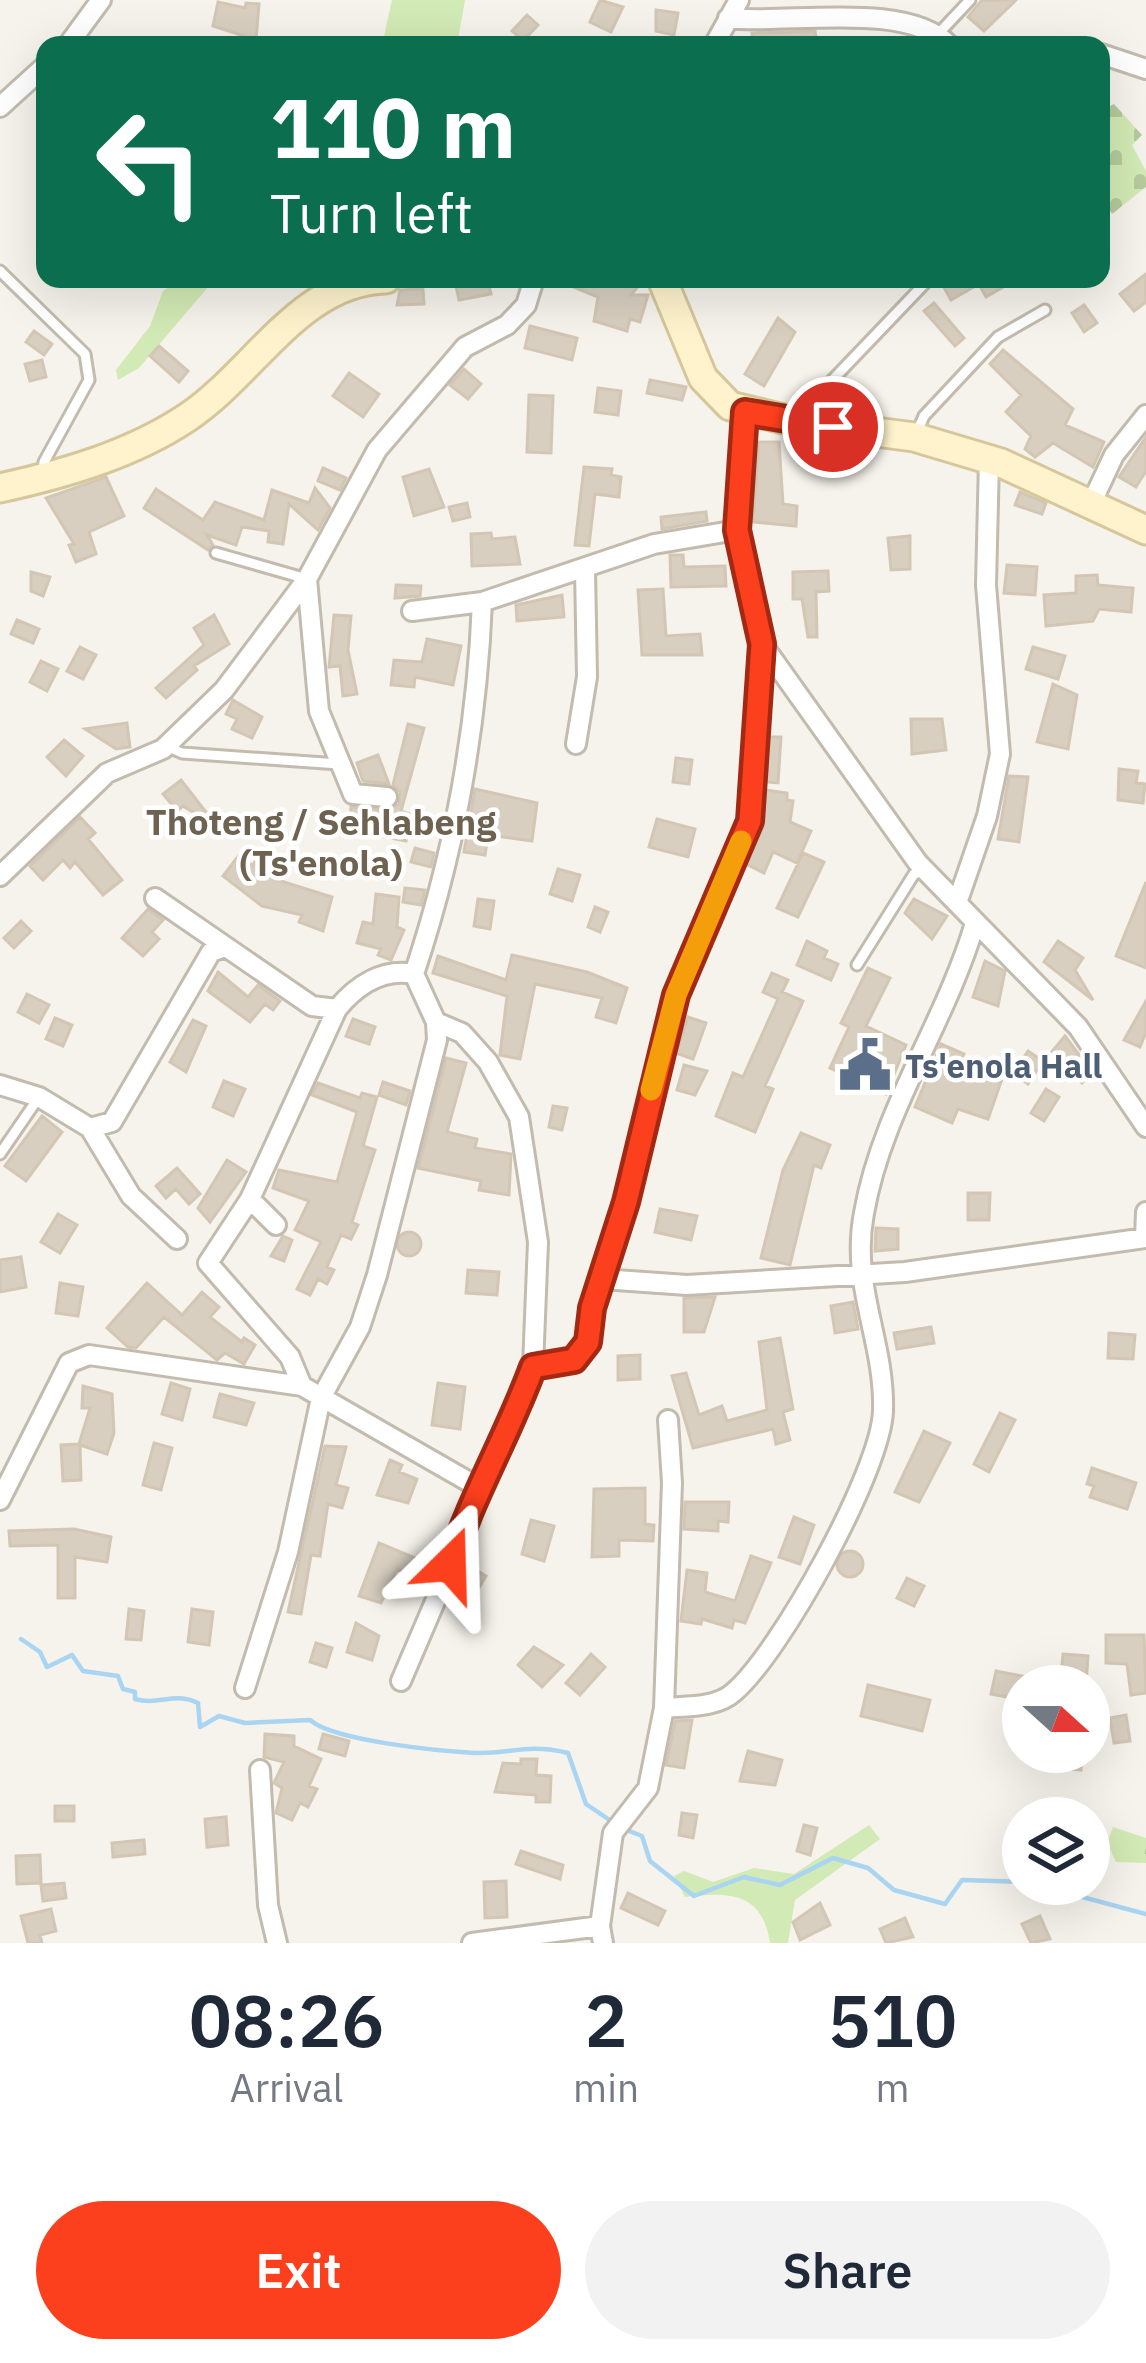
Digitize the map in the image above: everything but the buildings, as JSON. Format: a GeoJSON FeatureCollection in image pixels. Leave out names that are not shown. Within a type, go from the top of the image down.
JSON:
{"type":"FeatureCollection","features":[{"type":"Feature","properties":{"kind":"street"},"geometry":{"type":"LineString","coordinates":[[75,36],[101,0]]}},
{"type":"Feature","properties":{"kind":"street"},"geometry":{"type":"LineString","coordinates":[[719,36],[739,0]]}},
{"type":"Feature","properties":{"kind":"street"},"geometry":{"type":"LineString","coordinates":[[728,18],[759,22],[823,13],[890,20],[935,36]]}},
{"type":"Feature","properties":{"kind":"street"},"geometry":{"type":"LineString","coordinates":[[1110,57],[1146,69]]}},
{"type":"Feature","properties":{"kind":"street"},"geometry":{"type":"LineString","coordinates":[[0,107],[36,74]]}},
{"type":"Feature","properties":{"kind":"street"},"geometry":{"type":"LineString","coordinates":[[0,488],[42,479],[118,452],[187,418],[225,389],[320,298],[342,288]]}},
{"type":"Feature","properties":{"kind":"street"},"geometry":{"type":"LineString","coordinates":[[0,876],[107,773],[166,746],[224,690],[307,578],[377,450],[465,347],[507,325],[526,305],[531,288]]}},
{"type":"Feature","properties":{"kind":"street"},"geometry":{"type":"LineString","coordinates":[[666,288],[704,378],[716,395],[745,412],[914,437],[988,460],[1092,502],[1146,530]]}},
{"type":"Feature","properties":{"kind":"street"},"geometry":{"type":"LineString","coordinates":[[533,1367],[574,1360],[588,1342],[676,995],[750,821],[762,644],[737,530],[745,412]]}},
{"type":"Feature","properties":{"kind":"street"},"geometry":{"type":"LineString","coordinates":[[1092,502],[1114,455],[1146,415]]}},
{"type":"Feature","properties":{"kind":"street"},"geometry":{"type":"LineString","coordinates":[[957,902],[1000,754],[986,585],[988,460]]}},
{"type":"Feature","properties":{"kind":"street"},"geometry":{"type":"LineString","coordinates":[[412,611],[482,602],[654,544],[737,530]]}},
{"type":"Feature","properties":{"kind":"street"},"geometry":{"type":"LineString","coordinates":[[577,744],[587,677],[585,570]]}},
{"type":"Feature","properties":{"kind":"street"},"geometry":{"type":"LineString","coordinates":[[307,578],[319,711],[353,794],[386,797]]}},
{"type":"Feature","properties":{"kind":"street"},"geometry":{"type":"LineString","coordinates":[[245,1688],[288,1552],[321,1398],[359,1327],[377,1275],[437,1040],[436,1022],[414,974],[456,832],[469,764],[477,719],[482,602]]}},
{"type":"Feature","properties":{"kind":"street"},"geometry":{"type":"LineString","coordinates":[[762,644],[926,871],[1078,1027],[1146,1126]]}},
{"type":"Feature","properties":{"kind":"street"},"geometry":{"type":"LineString","coordinates":[[155,898],[312,1006],[337,1009]]}},
{"type":"Feature","properties":{"kind":"street"},"geometry":{"type":"LineString","coordinates":[[664,1708],[711,1703],[733,1694],[797,1606],[873,1456],[883,1409],[878,1355],[858,1275],[863,1216],[879,1160],[962,965],[975,922]]}},
{"type":"Feature","properties":{"kind":"street"},"geometry":{"type":"LineString","coordinates":[[91,1128],[112,1122],[126,1105],[211,952],[222,948]]}},
{"type":"Feature","properties":{"kind":"street"},"geometry":{"type":"LineString","coordinates":[[302,1386],[290,1358],[208,1263],[250,1199],[337,1009],[355,987],[398,971],[414,974]]}},
{"type":"Feature","properties":{"kind":"street"},"geometry":{"type":"LineString","coordinates":[[401,1681],[470,1520],[478,1487],[508,1436],[533,1367],[538,1242],[519,1117],[488,1062],[462,1033],[436,1022]]}},
{"type":"Feature","properties":{"kind":"street"},"geometry":{"type":"LineString","coordinates":[[0,1085],[39,1097],[91,1128],[130,1196],[177,1239]]}},
{"type":"Feature","properties":{"kind":"street"},"geometry":{"type":"LineString","coordinates":[[250,1199],[276,1225]]}},
{"type":"Feature","properties":{"kind":"street"},"geometry":{"type":"LineString","coordinates":[[602,1279],[687,1285],[963,1268],[1145,1238],[1146,1212]]}},
{"type":"Feature","properties":{"kind":"street"},"geometry":{"type":"LineString","coordinates":[[0,1500],[5,1478],[69,1363],[89,1355],[302,1386],[478,1487]]}},
{"type":"Feature","properties":{"kind":"street"},"geometry":{"type":"LineString","coordinates":[[472,1943],[602,1935],[613,1833],[648,1788],[664,1708],[672,1483],[668,1420]]}},
{"type":"Feature","properties":{"kind":"street"},"geometry":{"type":"LineString","coordinates":[[260,1770],[258,1797],[277,1943]]}},
{"type":"Feature","properties":{"kind":"lane"},"geometry":{"type":"LineString","coordinates":[[946,36],[970,0]]}},
{"type":"Feature","properties":{"kind":"lane"},"geometry":{"type":"LineString","coordinates":[[0,271],[85,354],[89,380],[44,461],[42,479]]}},
{"type":"Feature","properties":{"kind":"lane"},"geometry":{"type":"LineString","coordinates":[[792,421],[920,288]]}},
{"type":"Feature","properties":{"kind":"lane"},"geometry":{"type":"LineString","coordinates":[[914,437],[924,416],[998,337],[1045,310]]}},
{"type":"Feature","properties":{"kind":"lane"},"geometry":{"type":"LineString","coordinates":[[216,553],[307,578]]}},
{"type":"Feature","properties":{"kind":"lane"},"geometry":{"type":"LineString","coordinates":[[166,746],[182,753],[341,764]]}},
{"type":"Feature","properties":{"kind":"lane"},"geometry":{"type":"LineString","coordinates":[[857,965],[914,874],[926,871]]}},
{"type":"Feature","properties":{"kind":"lane"},"geometry":{"type":"LineString","coordinates":[[0,1154],[39,1097]]}},
{"type":"Feature","properties":{"kind":"green space"},"geometry":{"type":"Polygon","coordinates":[[[392,0],[465,0],[459,36],[384,36],[392,0]]]}},
{"type":"Feature","properties":{"kind":"green space"},"geometry":{"type":"Polygon","coordinates":[[[1114,104],[1142,135],[1132,145],[1146,171],[1146,187],[1112,214],[1110,211],[1110,106],[1114,104]]]}},
{"type":"Feature","properties":{"kind":"green space"},"geometry":{"type":"Polygon","coordinates":[[[207,288],[139,368],[118,380],[116,370],[150,326],[163,291],[207,288]]]}},
{"type":"Feature","properties":{"kind":"green space"},"geometry":{"type":"Polygon","coordinates":[[[869,1825],[880,1839],[795,1900],[788,1943],[770,1943],[766,1926],[751,1904],[729,1896],[685,1897],[674,1876],[684,1871],[713,1882],[754,1868],[794,1874],[869,1825]]]}},
{"type":"Feature","properties":{"kind":"green space"},"geometry":{"type":"Polygon","coordinates":[[[1113,1827],[1146,1838],[1146,1863],[1116,1862],[1110,1835],[1113,1827]]]}},
{"type":"Feature","properties":{"kind":"waterway"},"geometry":{"type":"LineString","coordinates":[[21,1639],[40,1652],[47,1667],[72,1655],[83,1671],[118,1676],[123,1689],[135,1692],[135,1699],[181,1698],[198,1703],[200,1727],[219,1716],[245,1723],[310,1720],[341,1734],[414,1747],[475,1753],[530,1749],[568,1753],[586,1804],[614,1823]]}},
{"type":"Feature","properties":{"kind":"waterway"},"geometry":{"type":"LineString","coordinates":[[624,1829],[642,1836],[650,1861],[694,1896],[744,1877],[780,1885],[833,1858],[868,1868],[894,1890],[945,1904],[962,1880],[1002,1881]]}},
{"type":"Feature","properties":{"kind":"waterway"},"geometry":{"type":"LineString","coordinates":[[1110,1904],[1146,1914]]}},
{"type":"Feature","properties":{"kind":"slow traffic"},"geometry":{"type":"LineString","coordinates":[[651,1090],[676,995],[741,841]]}},
{"type":"Feature","properties":{"kind":"place","name":"Ts'enola Hall"},"geometry":{"type":"Point","coordinates":[865,1065]}},
{"type":"Feature","properties":{"kind":"district","name":"Thoteng / Sehlabeng (Ts'enola)"},"geometry":{"type":"Point","coordinates":[321,842]}},
{"type":"Feature","properties":{"kind":"route"},"geometry":{"type":"LineString","coordinates":[[450,1564],[470,1520],[478,1487],[508,1436],[533,1367],[574,1360],[588,1342],[592,1308],[626,1202],[676,995],[750,821],[762,644],[737,530],[745,412],[833,427]]}}]}
